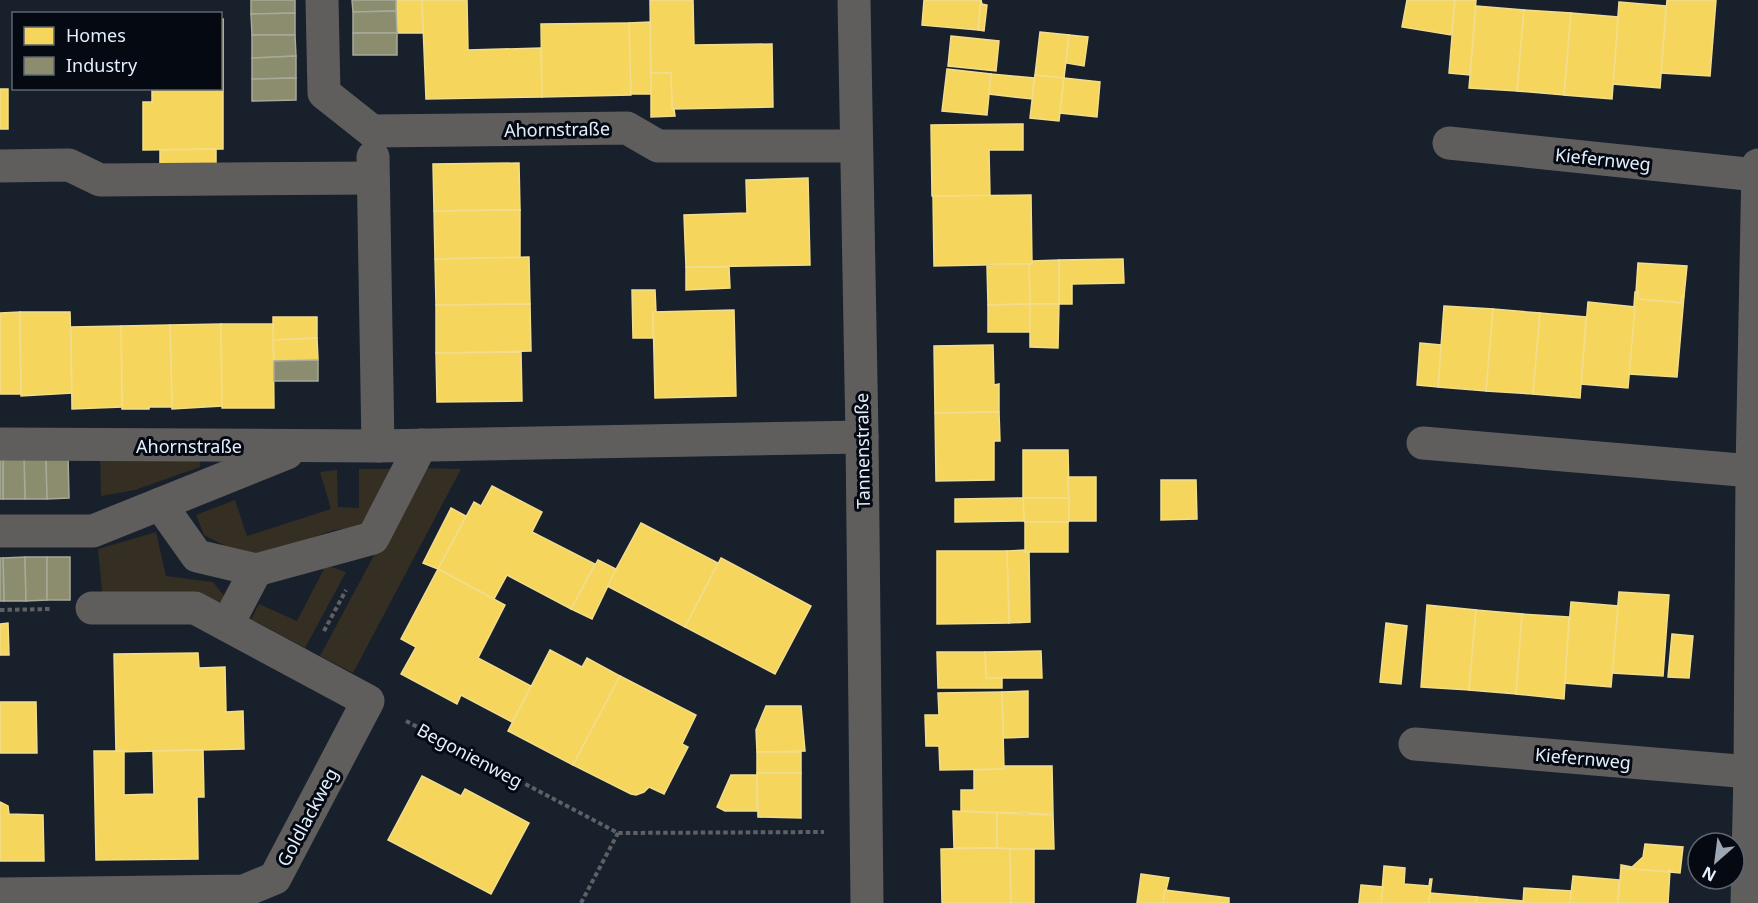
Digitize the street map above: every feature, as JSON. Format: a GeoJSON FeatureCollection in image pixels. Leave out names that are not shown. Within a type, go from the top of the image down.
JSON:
{"type":"FeatureCollection","features":[{"type":"Feature","properties":{"kind":"street"},"geometry":{"type":"LineString","coordinates":[[322,0],[324,93],[372,131],[378,446]]}},
{"type":"Feature","properties":{"kind":"street","name":"Tannenstraße"},"geometry":{"type":"LineString","coordinates":[[854,0],[867,903]]}},
{"type":"Feature","properties":{"kind":"street","name":"Ahornstraße"},"geometry":{"type":"LineString","coordinates":[[372,131],[627,128],[658,146],[855,146]]}},
{"type":"Feature","properties":{"kind":"street","name":"Kiefernweg"},"geometry":{"type":"LineString","coordinates":[[1449,142],[1757,170],[1747,903]]}},
{"type":"Feature","properties":{"kind":"street"},"geometry":{"type":"LineString","coordinates":[[0,166],[69,165],[100,180],[373,178]]}},
{"type":"Feature","properties":{"kind":"street","name":"Ahornstraße"},"geometry":{"type":"LineString","coordinates":[[0,444],[378,446],[862,437]]}},
{"type":"Feature","properties":{"kind":"street"},"geometry":{"type":"LineString","coordinates":[[1423,443],[1752,471]]}},
{"type":"Feature","properties":{"kind":"street"},"geometry":{"type":"LineString","coordinates":[[160,504],[197,556],[256,570],[373,538],[421,445]]}},
{"type":"Feature","properties":{"kind":"street"},"geometry":{"type":"LineString","coordinates":[[0,531],[93,531],[303,446]]}},
{"type":"Feature","properties":{"kind":"street"},"geometry":{"type":"LineString","coordinates":[[227,625],[256,570]]}},
{"type":"Feature","properties":{"kind":"street"},"geometry":{"type":"LineString","coordinates":[[92,608],[195,608],[369,701]]}},
{"type":"Feature","properties":{"kind":"street","name":"Goldlackweg"},"geometry":{"type":"LineString","coordinates":[[0,894],[244,891],[275,878],[369,701]]}},
{"type":"Feature","properties":{"kind":"street","name":"Kiefernweg"},"geometry":{"type":"LineString","coordinates":[[1415,744],[1750,772]]}},
{"type":"Feature","properties":{"kind":"path"},"geometry":{"type":"LineString","coordinates":[[306,667],[373,538]]}},
{"type":"Feature","properties":{"kind":"path"},"geometry":{"type":"LineString","coordinates":[[0,610],[92,608]]}},
{"type":"Feature","properties":{"kind":"path","name":"Begonienweg"},"geometry":{"type":"LineString","coordinates":[[369,701],[618,833],[866,831]]}},
{"type":"Feature","properties":{"kind":"path"},"geometry":{"type":"LineString","coordinates":[[581,903],[618,833]]}},
{"type":"Feature","properties":{"kind":"shaded area"},"geometry":{"type":"Polygon","coordinates":[[[100,453],[199,453],[200,467],[135,490],[101,496],[100,453]]]}},
{"type":"Feature","properties":{"kind":"shaded area"},"geometry":{"type":"Polygon","coordinates":[[[421,468],[461,469],[353,673],[320,656],[421,468]]]}},
{"type":"Feature","properties":{"kind":"shaded area"},"geometry":{"type":"Polygon","coordinates":[[[359,469],[401,469],[370,526],[334,530],[251,559],[204,535],[196,515],[235,500],[247,536],[331,509],[320,472],[337,470],[338,507],[359,508],[359,469]]]}},
{"type":"Feature","properties":{"kind":"shaded area"},"geometry":{"type":"Polygon","coordinates":[[[156,532],[166,576],[213,582],[225,597],[221,602],[198,597],[103,600],[98,549],[156,532]]]}},
{"type":"Feature","properties":{"kind":"shaded area"},"geometry":{"type":"Polygon","coordinates":[[[326,565],[346,572],[305,648],[251,619],[259,604],[297,621],[326,565]]]}},
{"type":"Feature","properties":{"kind":"building: Homes"},"geometry":{"type":"Polygon","coordinates":[[[396,0],[422,0],[423,33],[397,33],[396,0]]]}},
{"type":"Feature","properties":{"kind":"building: Homes"},"geometry":{"type":"Polygon","coordinates":[[[422,0],[467,0],[468,50],[541,48],[542,97],[426,99],[422,0]]]}},
{"type":"Feature","properties":{"kind":"building: Homes"},"geometry":{"type":"Polygon","coordinates":[[[650,0],[693,0],[694,45],[772,44],[773,107],[672,109],[671,73],[651,73],[650,0]]]}},
{"type":"Feature","properties":{"kind":"building: Homes"},"geometry":{"type":"Polygon","coordinates":[[[924,0],[981,0],[978,30],[922,25],[924,0]]]}},
{"type":"Feature","properties":{"kind":"building: Homes"},"geometry":{"type":"Polygon","coordinates":[[[981,0],[982,4],[987,5],[984,31],[978,30],[981,0]]]}},
{"type":"Feature","properties":{"kind":"building: Homes"},"geometry":{"type":"Polygon","coordinates":[[[1407,0],[1455,0],[1451,35],[1402,27],[1407,0]]]}},
{"type":"Feature","properties":{"kind":"building: Homes"},"geometry":{"type":"Polygon","coordinates":[[[1455,0],[1476,0],[1470,75],[1449,73],[1455,0]]]}},
{"type":"Feature","properties":{"kind":"building: Homes"},"geometry":{"type":"Polygon","coordinates":[[[1667,0],[1716,0],[1710,76],[1661,73],[1667,0]]]}},
{"type":"Feature","properties":{"kind":"building: Homes"},"geometry":{"type":"Polygon","coordinates":[[[1619,2],[1666,6],[1660,88],[1613,84],[1619,2]]]}},
{"type":"Feature","properties":{"kind":"building: Homes"},"geometry":{"type":"Polygon","coordinates":[[[1476,6],[1524,10],[1517,91],[1469,88],[1476,6]]]}},
{"type":"Feature","properties":{"kind":"building: Homes"},"geometry":{"type":"Polygon","coordinates":[[[1524,10],[1571,13],[1564,95],[1517,91],[1524,10]]]}},
{"type":"Feature","properties":{"kind":"building: Homes"},"geometry":{"type":"Polygon","coordinates":[[[1571,13],[1618,17],[1612,99],[1564,95],[1571,13]]]}},
{"type":"Feature","properties":{"kind":"building: Homes"},"geometry":{"type":"Polygon","coordinates":[[[223,19],[223,149],[143,150],[143,102],[152,102],[152,90],[222,90],[223,19]]]}},
{"type":"Feature","properties":{"kind":"building: Homes"},"geometry":{"type":"Polygon","coordinates":[[[650,22],[651,94],[630,94],[629,23],[650,22]]]}},
{"type":"Feature","properties":{"kind":"building: Homes"},"geometry":{"type":"Polygon","coordinates":[[[629,23],[631,95],[542,97],[541,24],[629,23]]]}},
{"type":"Feature","properties":{"kind":"building: Homes"},"geometry":{"type":"Polygon","coordinates":[[[1040,32],[1069,35],[1064,78],[1035,75],[1040,32]]]}},
{"type":"Feature","properties":{"kind":"building: Homes"},"geometry":{"type":"Polygon","coordinates":[[[1069,35],[1088,37],[1084,66],[1066,63],[1069,35]]]}},
{"type":"Feature","properties":{"kind":"building: Homes"},"geometry":{"type":"Polygon","coordinates":[[[951,36],[999,41],[996,71],[948,66],[951,36]]]}},
{"type":"Feature","properties":{"kind":"building: Homes"},"geometry":{"type":"Polygon","coordinates":[[[947,69],[991,74],[987,115],[942,111],[947,69]]]}},
{"type":"Feature","properties":{"kind":"building: Homes"},"geometry":{"type":"Polygon","coordinates":[[[651,73],[671,73],[672,109],[674,109],[675,116],[651,117],[651,73]]]}},
{"type":"Feature","properties":{"kind":"building: Homes"},"geometry":{"type":"Polygon","coordinates":[[[991,74],[1034,78],[1032,99],[989,94],[991,74]]]}},
{"type":"Feature","properties":{"kind":"building: Homes"},"geometry":{"type":"Polygon","coordinates":[[[1035,75],[1064,78],[1059,121],[1030,118],[1035,75]]]}},
{"type":"Feature","properties":{"kind":"building: Homes"},"geometry":{"type":"Polygon","coordinates":[[[1064,78],[1100,82],[1097,117],[1060,113],[1064,78]]]}},
{"type":"Feature","properties":{"kind":"building: Homes"},"geometry":{"type":"Polygon","coordinates":[[[0,89],[8,89],[8,129],[0,129],[0,89]]]}},
{"type":"Feature","properties":{"kind":"building: Homes"},"geometry":{"type":"Polygon","coordinates":[[[1023,124],[1023,150],[989,150],[990,196],[932,196],[931,125],[1023,124]]]}},
{"type":"Feature","properties":{"kind":"building: Homes"},"geometry":{"type":"Polygon","coordinates":[[[216,149],[216,170],[160,171],[160,150],[216,149]]]}},
{"type":"Feature","properties":{"kind":"building: Homes"},"geometry":{"type":"Polygon","coordinates":[[[519,163],[520,210],[434,211],[433,164],[519,163]]]}},
{"type":"Feature","properties":{"kind":"building: Homes"},"geometry":{"type":"Polygon","coordinates":[[[808,178],[810,265],[686,267],[684,215],[747,213],[746,180],[808,178]]]}},
{"type":"Feature","properties":{"kind":"building: Homes"},"geometry":{"type":"Polygon","coordinates":[[[1031,195],[1032,264],[934,266],[933,196],[1031,195]]]}},
{"type":"Feature","properties":{"kind":"building: Homes"},"geometry":{"type":"Polygon","coordinates":[[[520,210],[520,258],[435,259],[434,211],[520,210]]]}},
{"type":"Feature","properties":{"kind":"building: Homes"},"geometry":{"type":"Polygon","coordinates":[[[529,257],[530,304],[436,305],[435,259],[529,257]]]}},
{"type":"Feature","properties":{"kind":"building: Homes"},"geometry":{"type":"Polygon","coordinates":[[[1123,259],[1124,283],[1072,284],[1072,304],[1059,304],[1059,260],[1123,259]]]}},
{"type":"Feature","properties":{"kind":"building: Homes"},"geometry":{"type":"Polygon","coordinates":[[[1059,260],[1059,304],[1030,304],[1029,264],[1032,264],[1032,261],[1059,260]]]}},
{"type":"Feature","properties":{"kind":"building: Homes"},"geometry":{"type":"Polygon","coordinates":[[[1638,263],[1687,266],[1684,296],[1682,296],[1681,303],[1638,299],[1638,292],[1636,292],[1638,263]]]}},
{"type":"Feature","properties":{"kind":"building: Homes"},"geometry":{"type":"Polygon","coordinates":[[[1029,264],[1030,304],[988,305],[987,266],[1029,264]]]}},
{"type":"Feature","properties":{"kind":"building: Homes"},"geometry":{"type":"Polygon","coordinates":[[[686,267],[729,267],[730,288],[686,290],[686,267]]]}},
{"type":"Feature","properties":{"kind":"building: Homes"},"geometry":{"type":"Polygon","coordinates":[[[632,290],[655,290],[656,312],[653,312],[653,338],[633,338],[632,290]]]}},
{"type":"Feature","properties":{"kind":"building: Homes"},"geometry":{"type":"Polygon","coordinates":[[[1635,292],[1638,292],[1638,299],[1681,303],[1682,296],[1684,296],[1677,377],[1629,374],[1635,292]]]}},
{"type":"Feature","properties":{"kind":"building: Homes"},"geometry":{"type":"Polygon","coordinates":[[[1588,302],[1635,307],[1628,388],[1581,384],[1588,302]]]}},
{"type":"Feature","properties":{"kind":"building: Homes"},"geometry":{"type":"Polygon","coordinates":[[[530,304],[531,351],[436,353],[436,305],[530,304]]]}},
{"type":"Feature","properties":{"kind":"building: Homes"},"geometry":{"type":"Polygon","coordinates":[[[1030,304],[1030,332],[988,332],[988,305],[1030,304]]]}},
{"type":"Feature","properties":{"kind":"building: Homes"},"geometry":{"type":"Polygon","coordinates":[[[1030,304],[1059,304],[1058,348],[1030,347],[1030,304]]]}},
{"type":"Feature","properties":{"kind":"building: Homes"},"geometry":{"type":"Polygon","coordinates":[[[1444,306],[1493,309],[1486,391],[1438,387],[1444,306]]]}},
{"type":"Feature","properties":{"kind":"building: Homes"},"geometry":{"type":"Polygon","coordinates":[[[1493,309],[1540,313],[1533,394],[1486,391],[1493,309]]]}},
{"type":"Feature","properties":{"kind":"building: Homes"},"geometry":{"type":"Polygon","coordinates":[[[734,310],[736,396],[655,398],[653,312],[734,310]]]}},
{"type":"Feature","properties":{"kind":"building: Homes"},"geometry":{"type":"Polygon","coordinates":[[[20,312],[21,394],[0,394],[0,313],[20,312]]]}},
{"type":"Feature","properties":{"kind":"building: Homes"},"geometry":{"type":"Polygon","coordinates":[[[20,312],[70,312],[72,393],[21,396],[20,312]]]}},
{"type":"Feature","properties":{"kind":"building: Homes"},"geometry":{"type":"Polygon","coordinates":[[[1540,313],[1586,317],[1580,398],[1533,394],[1540,313]]]}},
{"type":"Feature","properties":{"kind":"building: Homes"},"geometry":{"type":"Polygon","coordinates":[[[273,317],[317,317],[317,338],[273,340],[273,317]]]}},
{"type":"Feature","properties":{"kind":"building: Homes"},"geometry":{"type":"Polygon","coordinates":[[[221,324],[222,406],[172,409],[170,325],[221,324]]]}},
{"type":"Feature","properties":{"kind":"building: Homes"},"geometry":{"type":"Polygon","coordinates":[[[221,324],[273,324],[274,408],[222,408],[221,324]]]}},
{"type":"Feature","properties":{"kind":"building: Homes"},"geometry":{"type":"Polygon","coordinates":[[[170,325],[172,407],[122,409],[121,326],[170,325]]]}},
{"type":"Feature","properties":{"kind":"building: Homes"},"geometry":{"type":"Polygon","coordinates":[[[121,326],[122,407],[72,409],[71,327],[121,326]]]}},
{"type":"Feature","properties":{"kind":"building: Homes"},"geometry":{"type":"Polygon","coordinates":[[[317,338],[318,360],[274,361],[273,340],[317,338]]]}},
{"type":"Feature","properties":{"kind":"building: Homes"},"geometry":{"type":"Polygon","coordinates":[[[1420,343],[1441,345],[1438,387],[1417,385],[1420,343]]]}},
{"type":"Feature","properties":{"kind":"building: Homes"},"geometry":{"type":"Polygon","coordinates":[[[993,345],[994,385],[999,384],[999,412],[935,413],[934,346],[993,345]]]}},
{"type":"Feature","properties":{"kind":"building: Homes"},"geometry":{"type":"Polygon","coordinates":[[[521,352],[522,401],[437,402],[436,353],[521,352]]]}},
{"type":"Feature","properties":{"kind":"building: Homes"},"geometry":{"type":"Polygon","coordinates":[[[999,412],[1000,441],[994,441],[994,480],[936,481],[935,413],[999,412]]]}},
{"type":"Feature","properties":{"kind":"building: Homes"},"geometry":{"type":"Polygon","coordinates":[[[1023,450],[1068,450],[1069,498],[1023,498],[1023,450]]]}},
{"type":"Feature","properties":{"kind":"building: Homes"},"geometry":{"type":"Polygon","coordinates":[[[1068,477],[1096,477],[1096,521],[1069,521],[1068,477]]]}},
{"type":"Feature","properties":{"kind":"building: Homes"},"geometry":{"type":"Polygon","coordinates":[[[1161,480],[1196,480],[1197,519],[1161,520],[1161,480]]]}},
{"type":"Feature","properties":{"kind":"building: Homes"},"geometry":{"type":"Polygon","coordinates":[[[492,486],[542,512],[532,532],[595,564],[571,609],[507,575],[494,599],[438,569],[474,502],[481,506],[492,486]]]}},
{"type":"Feature","properties":{"kind":"building: Homes"},"geometry":{"type":"Polygon","coordinates":[[[1023,498],[1069,498],[1069,521],[1025,522],[1023,498]]]}},
{"type":"Feature","properties":{"kind":"building: Homes"},"geometry":{"type":"Polygon","coordinates":[[[1023,498],[1024,521],[955,522],[955,499],[1023,498]]]}},
{"type":"Feature","properties":{"kind":"building: Homes"},"geometry":{"type":"Polygon","coordinates":[[[451,508],[466,516],[438,569],[423,563],[451,508]]]}},
{"type":"Feature","properties":{"kind":"building: Homes"},"geometry":{"type":"Polygon","coordinates":[[[1025,522],[1068,522],[1068,552],[1025,552],[1025,522]]]}},
{"type":"Feature","properties":{"kind":"building: Homes"},"geometry":{"type":"Polygon","coordinates":[[[641,523],[718,563],[685,627],[607,586],[641,523]]]}},
{"type":"Feature","properties":{"kind":"building: Homes"},"geometry":{"type":"Polygon","coordinates":[[[1025,550],[1029,552],[1030,622],[1009,623],[1007,551],[1025,550]]]}},
{"type":"Feature","properties":{"kind":"building: Homes"},"geometry":{"type":"Polygon","coordinates":[[[937,551],[1007,551],[1009,623],[937,624],[937,551]]]}},
{"type":"Feature","properties":{"kind":"building: Homes"},"geometry":{"type":"Polygon","coordinates":[[[721,558],[811,606],[775,674],[685,627],[721,558]]]}},
{"type":"Feature","properties":{"kind":"building: Homes"},"geometry":{"type":"Polygon","coordinates":[[[598,560],[616,569],[592,619],[571,609],[598,560]]]}},
{"type":"Feature","properties":{"kind":"building: Homes"},"geometry":{"type":"Polygon","coordinates":[[[438,569],[505,605],[478,658],[531,686],[512,722],[461,695],[457,704],[401,674],[416,647],[401,639],[438,569]]]}},
{"type":"Feature","properties":{"kind":"building: Homes"},"geometry":{"type":"Polygon","coordinates":[[[1619,592],[1669,595],[1663,676],[1612,673],[1619,592]]]}},
{"type":"Feature","properties":{"kind":"building: Homes"},"geometry":{"type":"Polygon","coordinates":[[[1571,602],[1618,606],[1611,687],[1564,683],[1571,602]]]}},
{"type":"Feature","properties":{"kind":"building: Homes"},"geometry":{"type":"Polygon","coordinates":[[[1427,605],[1476,610],[1469,690],[1421,687],[1427,605]]]}},
{"type":"Feature","properties":{"kind":"building: Homes"},"geometry":{"type":"Polygon","coordinates":[[[1476,610],[1522,614],[1516,694],[1469,690],[1476,610]]]}},
{"type":"Feature","properties":{"kind":"building: Homes"},"geometry":{"type":"Polygon","coordinates":[[[1522,614],[1569,617],[1564,699],[1516,694],[1522,614]]]}},
{"type":"Feature","properties":{"kind":"building: Homes"},"geometry":{"type":"Polygon","coordinates":[[[8,623],[9,655],[0,655],[0,624],[8,623]]]}},
{"type":"Feature","properties":{"kind":"building: Homes"},"geometry":{"type":"Polygon","coordinates":[[[1386,623],[1407,626],[1401,684],[1380,682],[1386,623]]]}},
{"type":"Feature","properties":{"kind":"building: Homes"},"geometry":{"type":"Polygon","coordinates":[[[1672,634],[1693,636],[1689,678],[1668,677],[1672,634]]]}},
{"type":"Feature","properties":{"kind":"building: Homes"},"geometry":{"type":"Polygon","coordinates":[[[550,650],[582,667],[587,658],[620,676],[573,765],[508,731],[550,650]]]}},
{"type":"Feature","properties":{"kind":"building: Homes"},"geometry":{"type":"Polygon","coordinates":[[[1041,651],[1042,678],[986,678],[985,652],[1041,651]]]}},
{"type":"Feature","properties":{"kind":"building: Homes"},"geometry":{"type":"Polygon","coordinates":[[[937,652],[985,652],[986,678],[1002,678],[1002,688],[938,688],[937,652]]]}},
{"type":"Feature","properties":{"kind":"building: Homes"},"geometry":{"type":"Polygon","coordinates":[[[198,653],[199,668],[225,667],[226,712],[243,711],[244,749],[116,752],[114,654],[198,653]]]}},
{"type":"Feature","properties":{"kind":"building: Homes"},"geometry":{"type":"Polygon","coordinates":[[[620,676],[696,715],[682,744],[688,747],[664,794],[649,787],[644,792],[631,794],[573,765],[620,676]]]}},
{"type":"Feature","properties":{"kind":"building: Homes"},"geometry":{"type":"Polygon","coordinates":[[[1028,691],[1028,737],[1003,738],[1002,692],[1028,691]]]}},
{"type":"Feature","properties":{"kind":"building: Homes"},"geometry":{"type":"Polygon","coordinates":[[[1002,692],[1004,769],[940,770],[939,746],[926,746],[925,715],[939,715],[938,693],[1002,692]]]}},
{"type":"Feature","properties":{"kind":"building: Homes"},"geometry":{"type":"Polygon","coordinates":[[[0,702],[36,702],[37,753],[0,753],[0,702]]]}},
{"type":"Feature","properties":{"kind":"building: Homes"},"geometry":{"type":"Polygon","coordinates":[[[766,706],[801,706],[805,751],[757,752],[756,730],[766,706]]]}},
{"type":"Feature","properties":{"kind":"building: Homes"},"geometry":{"type":"Polygon","coordinates":[[[203,750],[204,797],[197,797],[198,859],[96,860],[94,751],[124,751],[124,795],[154,794],[153,751],[203,750]]]}},
{"type":"Feature","properties":{"kind":"building: Homes"},"geometry":{"type":"Polygon","coordinates":[[[757,752],[801,752],[801,773],[757,773],[757,752]]]}},
{"type":"Feature","properties":{"kind":"building: Homes"},"geometry":{"type":"Polygon","coordinates":[[[1004,766],[1052,766],[1053,814],[961,811],[961,790],[974,790],[974,770],[1004,769],[1004,766]]]}},
{"type":"Feature","properties":{"kind":"building: Homes"},"geometry":{"type":"Polygon","coordinates":[[[757,773],[801,773],[801,818],[758,817],[757,773]]]}},
{"type":"Feature","properties":{"kind":"building: Homes"},"geometry":{"type":"Polygon","coordinates":[[[731,775],[757,775],[757,811],[725,811],[717,807],[731,775]]]}},
{"type":"Feature","properties":{"kind":"building: Homes"},"geometry":{"type":"Polygon","coordinates":[[[422,776],[461,796],[465,789],[529,823],[491,894],[388,840],[422,776]]]}},
{"type":"Feature","properties":{"kind":"building: Homes"},"geometry":{"type":"Polygon","coordinates":[[[0,802],[8,806],[9,814],[43,815],[44,861],[0,861],[0,802]]]}},
{"type":"Feature","properties":{"kind":"building: Homes"},"geometry":{"type":"Polygon","coordinates":[[[953,811],[997,813],[997,848],[954,848],[953,811]]]}},
{"type":"Feature","properties":{"kind":"building: Homes"},"geometry":{"type":"Polygon","coordinates":[[[997,813],[1053,815],[1054,849],[997,848],[997,813]]]}},
{"type":"Feature","properties":{"kind":"building: Homes"},"geometry":{"type":"Polygon","coordinates":[[[1645,844],[1683,847],[1680,873],[1670,872],[1670,870],[1668,872],[1621,868],[1621,865],[1632,867],[1643,857],[1645,844]]]}},
{"type":"Feature","properties":{"kind":"building: Homes"},"geometry":{"type":"Polygon","coordinates":[[[941,849],[1010,849],[1011,903],[942,903],[941,849]]]}},
{"type":"Feature","properties":{"kind":"building: Homes"},"geometry":{"type":"Polygon","coordinates":[[[1010,849],[1034,849],[1034,903],[1011,903],[1010,849]]]}},
{"type":"Feature","properties":{"kind":"building: Homes"},"geometry":{"type":"Polygon","coordinates":[[[1384,866],[1405,868],[1404,884],[1429,886],[1430,879],[1432,879],[1429,903],[1381,903],[1384,866]]]}},
{"type":"Feature","properties":{"kind":"building: Homes"},"geometry":{"type":"Polygon","coordinates":[[[1621,868],[1668,872],[1670,870],[1668,903],[1618,903],[1621,868]]]}},
{"type":"Feature","properties":{"kind":"building: Homes"},"geometry":{"type":"Polygon","coordinates":[[[1141,874],[1169,878],[1163,903],[1137,903],[1141,874]]]}},
{"type":"Feature","properties":{"kind":"building: Homes"},"geometry":{"type":"Polygon","coordinates":[[[1573,876],[1619,880],[1618,903],[1570,903],[1573,876]]]}},
{"type":"Feature","properties":{"kind":"building: Homes"},"geometry":{"type":"Polygon","coordinates":[[[1361,885],[1383,887],[1381,903],[1359,903],[1361,885]]]}},
{"type":"Feature","properties":{"kind":"building: Homes"},"geometry":{"type":"Polygon","coordinates":[[[1524,888],[1571,891],[1570,903],[1523,903],[1524,888]]]}},
{"type":"Feature","properties":{"kind":"building: Homes"},"geometry":{"type":"Polygon","coordinates":[[[1165,890],[1229,898],[1229,903],[1163,903],[1165,890]]]}},
{"type":"Feature","properties":{"kind":"building: Homes"},"geometry":{"type":"Polygon","coordinates":[[[1430,893],[1477,897],[1476,903],[1429,903],[1430,893]]]}},
{"type":"Feature","properties":{"kind":"building: Homes"},"geometry":{"type":"Polygon","coordinates":[[[1477,897],[1523,901],[1523,903],[1476,903],[1477,897]]]}},
{"type":"Feature","properties":{"kind":"building: Industry"},"geometry":{"type":"Polygon","coordinates":[[[251,0],[295,0],[295,13],[251,14],[251,0]]]}},
{"type":"Feature","properties":{"kind":"building: Industry"},"geometry":{"type":"Polygon","coordinates":[[[352,0],[396,0],[396,11],[353,12],[352,0]]]}},
{"type":"Feature","properties":{"kind":"building: Industry"},"geometry":{"type":"Polygon","coordinates":[[[396,11],[397,33],[353,33],[353,12],[396,11]]]}},
{"type":"Feature","properties":{"kind":"building: Industry"},"geometry":{"type":"Polygon","coordinates":[[[295,13],[295,35],[252,35],[251,14],[295,13]]]}},
{"type":"Feature","properties":{"kind":"building: Industry"},"geometry":{"type":"Polygon","coordinates":[[[353,33],[397,33],[397,55],[353,55],[353,33]]]}},
{"type":"Feature","properties":{"kind":"building: Industry"},"geometry":{"type":"Polygon","coordinates":[[[252,35],[295,35],[296,56],[252,58],[252,35]]]}},
{"type":"Feature","properties":{"kind":"building: Industry"},"geometry":{"type":"Polygon","coordinates":[[[296,56],[296,78],[252,79],[252,58],[296,56]]]}},
{"type":"Feature","properties":{"kind":"building: Industry"},"geometry":{"type":"Polygon","coordinates":[[[296,78],[296,100],[252,101],[252,79],[296,78]]]}},
{"type":"Feature","properties":{"kind":"building: Industry"},"geometry":{"type":"Polygon","coordinates":[[[318,360],[318,381],[274,381],[274,361],[318,360]]]}},
{"type":"Feature","properties":{"kind":"building: Industry"},"geometry":{"type":"Polygon","coordinates":[[[24,455],[46,455],[47,499],[25,499],[24,455]]]}},
{"type":"Feature","properties":{"kind":"building: Industry"},"geometry":{"type":"Polygon","coordinates":[[[24,455],[25,499],[3,499],[3,456],[24,455]]]}},
{"type":"Feature","properties":{"kind":"building: Industry"},"geometry":{"type":"Polygon","coordinates":[[[46,455],[68,455],[69,498],[47,499],[46,455]]]}},
{"type":"Feature","properties":{"kind":"building: Industry"},"geometry":{"type":"Polygon","coordinates":[[[0,456],[3,456],[3,499],[0,499],[0,456]]]}},
{"type":"Feature","properties":{"kind":"building: Industry"},"geometry":{"type":"Polygon","coordinates":[[[25,557],[26,601],[4,601],[3,558],[25,557]]]}},
{"type":"Feature","properties":{"kind":"building: Industry"},"geometry":{"type":"Polygon","coordinates":[[[25,557],[47,557],[47,600],[26,601],[25,557]]]}},
{"type":"Feature","properties":{"kind":"building: Industry"},"geometry":{"type":"Polygon","coordinates":[[[47,557],[70,557],[70,600],[47,600],[47,557]]]}},
{"type":"Feature","properties":{"kind":"building: Industry"},"geometry":{"type":"Polygon","coordinates":[[[0,558],[3,558],[4,601],[0,601],[0,558]]]}}]}
